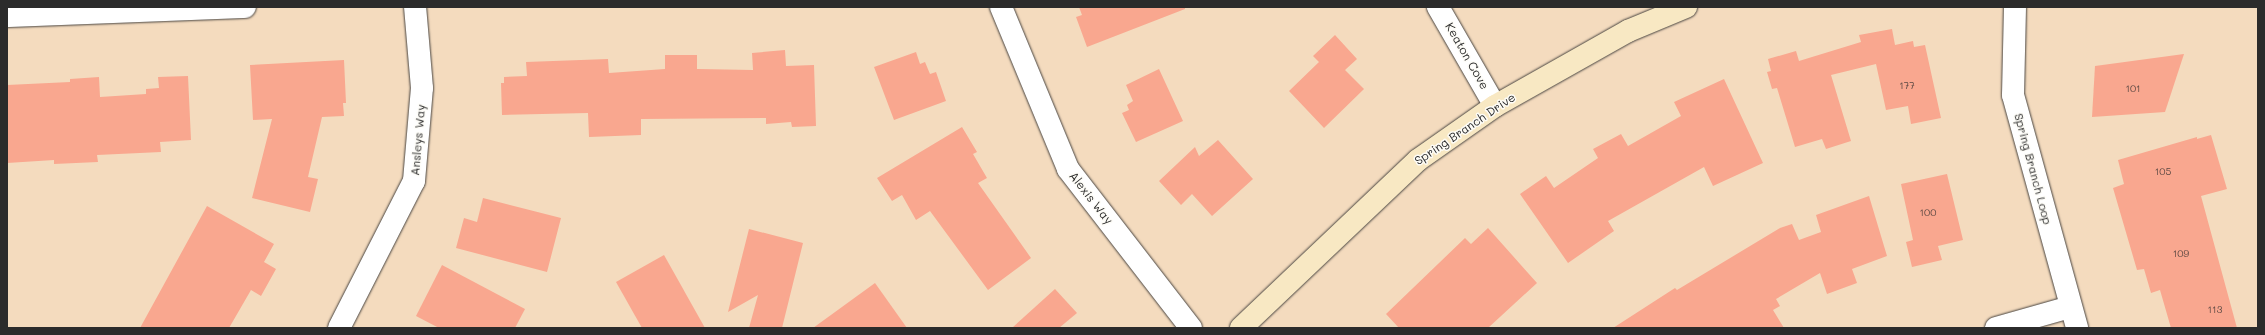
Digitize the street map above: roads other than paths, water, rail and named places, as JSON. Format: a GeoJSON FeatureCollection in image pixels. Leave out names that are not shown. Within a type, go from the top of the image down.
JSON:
{"type":"FeatureCollection","features":[{"type":"Feature","properties":{"kind":"street"},"geometry":{"type":"LineString","coordinates":[[7,16],[245,7]]}},
{"type":"Feature","properties":{"kind":"street","name":"Ansleys Way"},"geometry":{"type":"LineString","coordinates":[[339,328],[414,181],[422,88],[415,7]]}},
{"type":"Feature","properties":{"kind":"street","name":"Alexis Way"},"geometry":{"type":"LineString","coordinates":[[1000,7],[1068,169],[1191,328]]}},
{"type":"Feature","properties":{"kind":"street","name":"Keaton Cove"},"geometry":{"type":"LineString","coordinates":[[1438,7],[1495,106]]}},
{"type":"Feature","properties":{"kind":"street","name":"Spring Branch Drive"},"geometry":{"type":"LineString","coordinates":[[1241,328],[1418,160],[1495,106],[1628,31],[1686,7]]}},
{"type":"Feature","properties":{"kind":"street","name":"Spring Branch Loop"},"geometry":{"type":"LineString","coordinates":[[2015,7],[2013,95],[2077,328]]}},
{"type":"Feature","properties":{"kind":"street"},"geometry":{"type":"LineString","coordinates":[[1996,328],[2070,307]]}}]}
